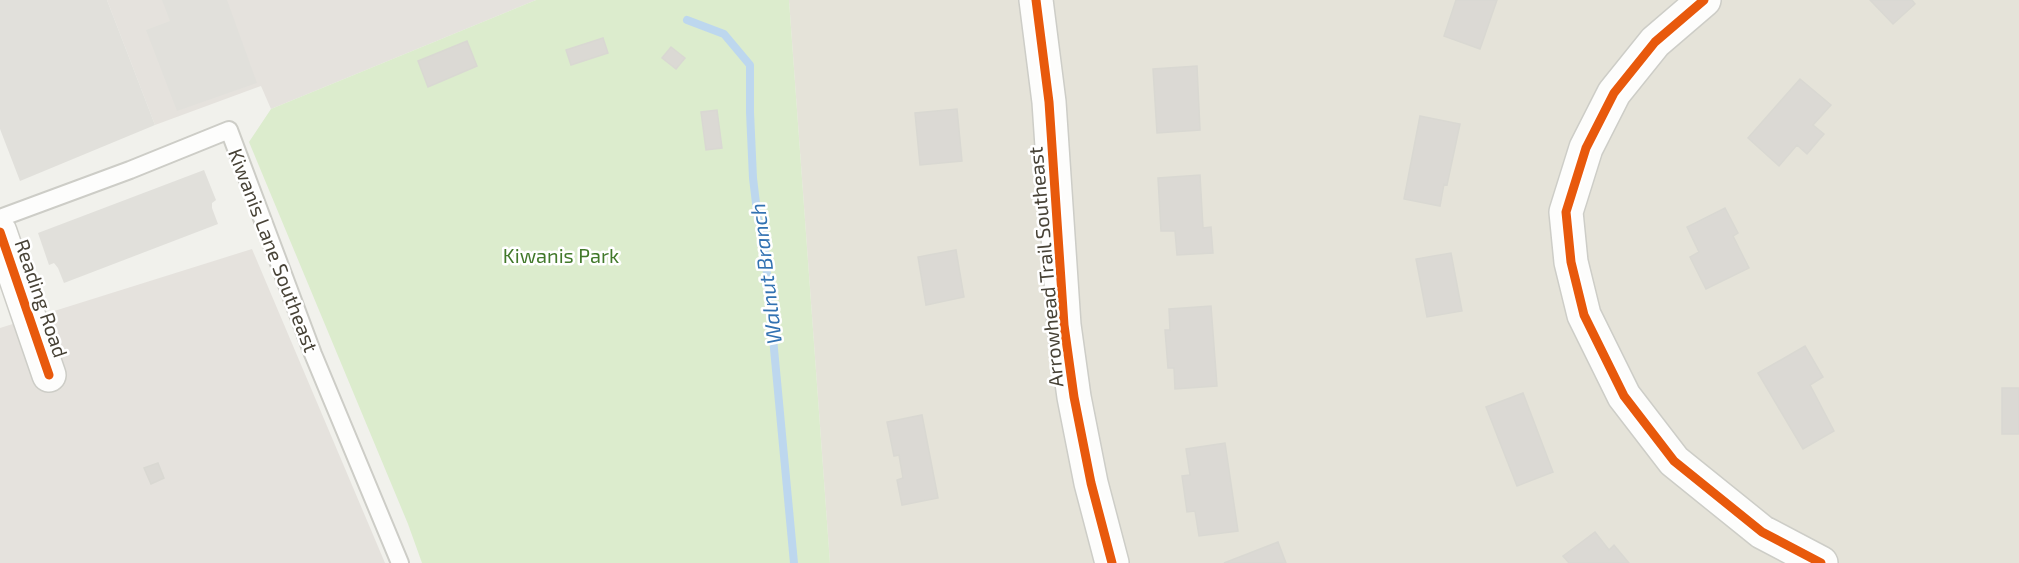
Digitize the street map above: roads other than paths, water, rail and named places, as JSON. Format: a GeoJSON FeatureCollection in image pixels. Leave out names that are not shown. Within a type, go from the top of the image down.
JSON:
{"type":"FeatureCollection","features":[{"type":"Feature","properties":{"kind":"street","name":"Arrowhead Trail Southeast"},"geometry":{"type":"LineString","coordinates":[[1036,0],[1049,102],[1065,336],[1090,483],[1112,563]]}},
{"type":"Feature","properties":{"kind":"street"},"geometry":{"type":"LineString","coordinates":[[1704,0],[1655,42],[1614,93],[1586,148],[1566,212],[1571,262],[1584,315],[1624,396],[1674,461],[1762,531],[1821,563]]}},
{"type":"Feature","properties":{"kind":"street","name":"Reading Road"},"geometry":{"type":"LineString","coordinates":[[0,232],[49,375]]}},
{"type":"Feature","properties":{"kind":"lane","name":"Kiwanis Lane Southeast"},"geometry":{"type":"LineString","coordinates":[[0,218],[130,170],[229,130],[313,354],[400,563]]}},
{"type":"Feature","properties":{"kind":"waterway","name":"Walnut Branch"},"geometry":{"type":"LineString","coordinates":[[687,20],[724,34],[750,65],[753,178],[758,220],[763,231],[794,563]]}},
{"type":"Feature","properties":{"kind":"park label","name":"Kiwanis Park"},"geometry":{"type":"Point","coordinates":[561,255]}}]}
